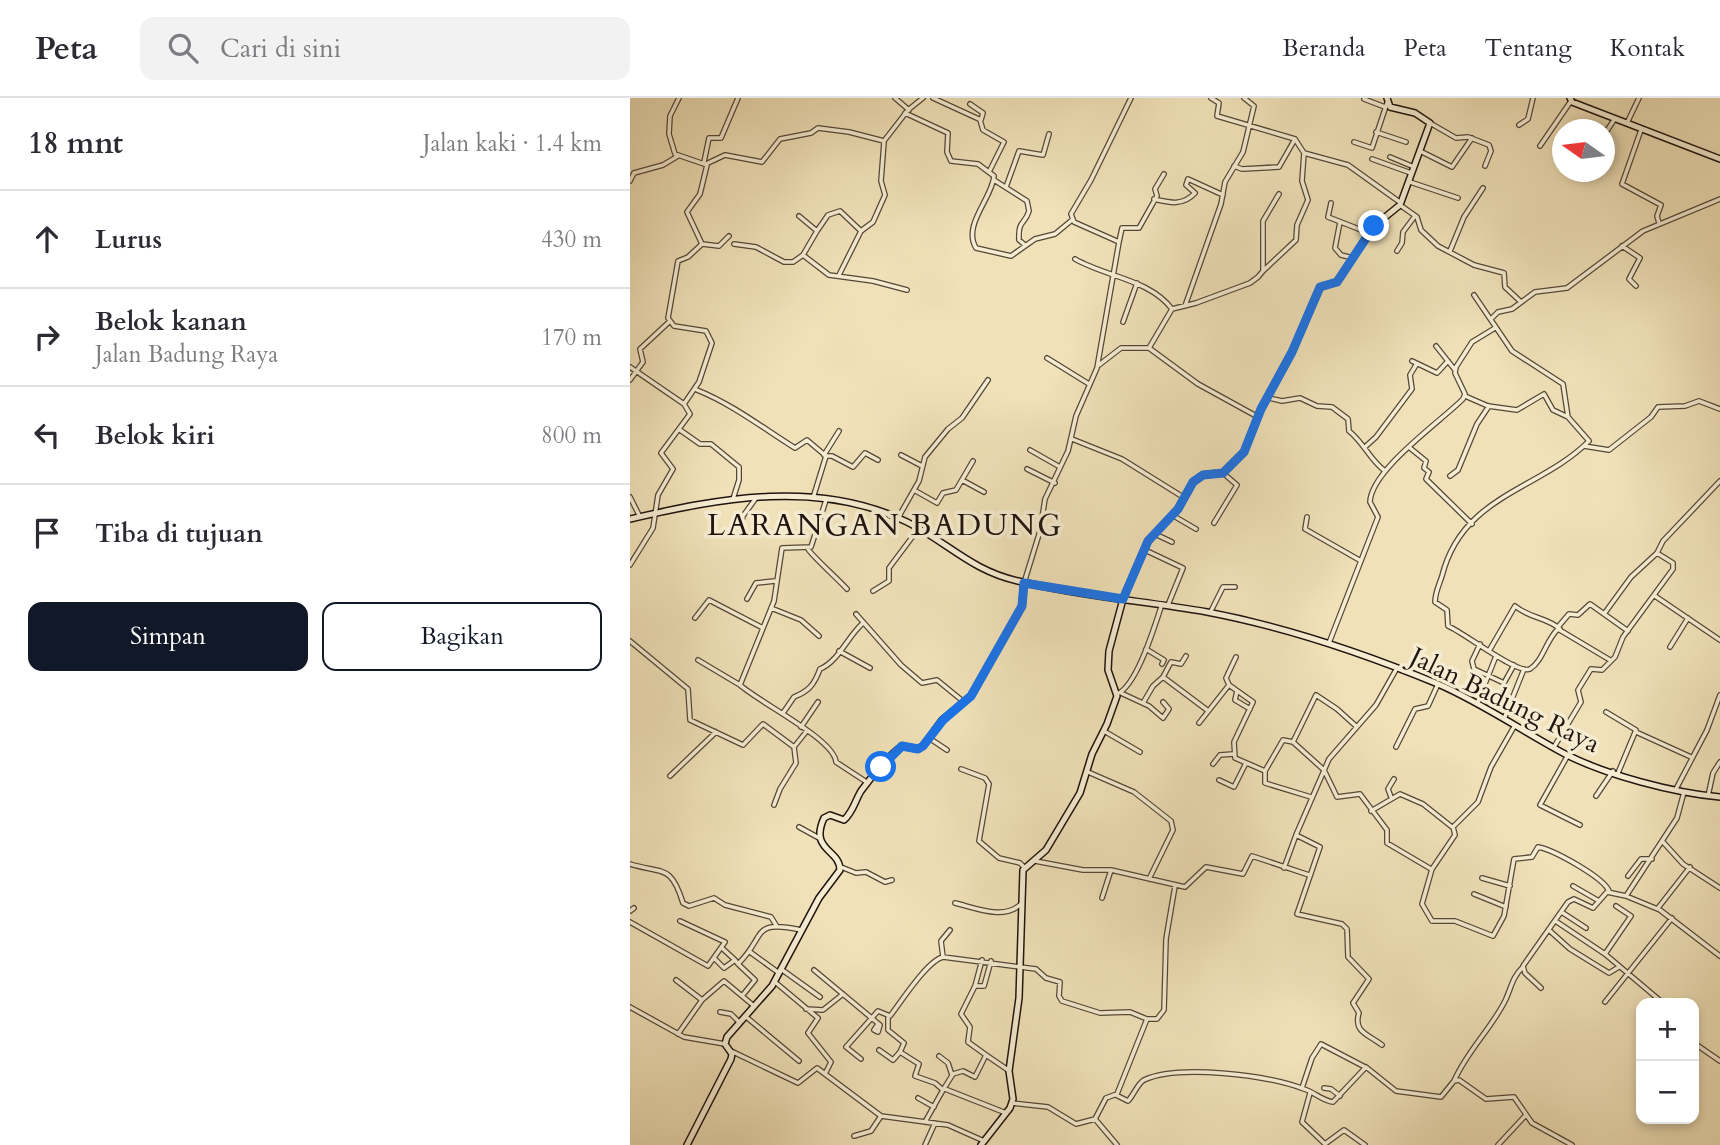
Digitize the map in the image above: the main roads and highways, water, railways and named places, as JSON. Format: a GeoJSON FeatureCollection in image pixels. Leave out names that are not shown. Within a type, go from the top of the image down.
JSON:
{"type":"FeatureCollection","features":[{"type":"Feature","properties":{"kind":"district","name":"LARANGAN BADUNG"},"geometry":{"type":"Point","coordinates":[885,525]}}]}
